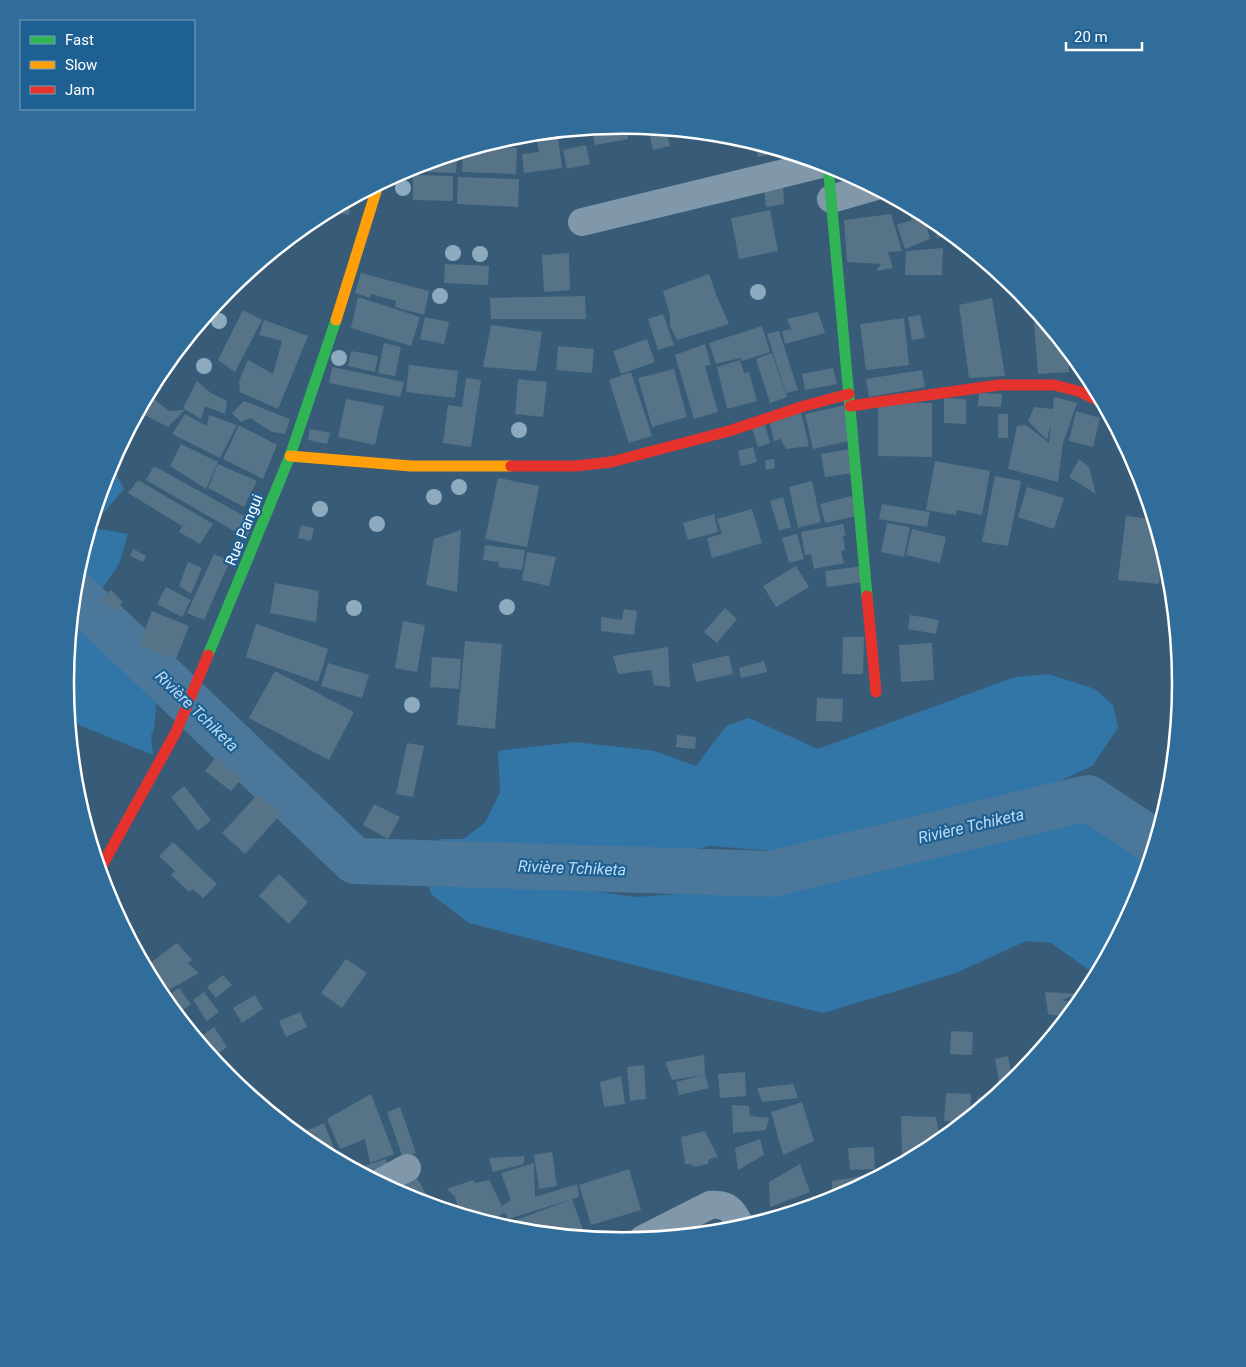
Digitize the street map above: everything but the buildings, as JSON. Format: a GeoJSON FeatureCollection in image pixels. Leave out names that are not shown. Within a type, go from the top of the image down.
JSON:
{"type":"FeatureCollection","features":[{"type":"Feature","properties":{"kind":"street"},"geometry":{"type":"LineString","coordinates":[[582,222],[810,167]]}},
{"type":"Feature","properties":{"kind":"street"},"geometry":{"type":"LineString","coordinates":[[829,174],[876,692]]}},
{"type":"Feature","properties":{"kind":"street"},"geometry":{"type":"LineString","coordinates":[[831,199],[864,190]]}},
{"type":"Feature","properties":{"kind":"street","name":"Rue Pangui"},"geometry":{"type":"LineString","coordinates":[[104,862],[176,732],[290,456],[345,295],[375,193]]}},
{"type":"Feature","properties":{"kind":"street"},"geometry":{"type":"LineString","coordinates":[[290,456],[411,466],[575,466],[611,462],[690,442],[804,406],[849,400],[999,385],[1054,385],[1078,391],[1092,397]]}},
{"type":"Feature","properties":{"kind":"street"},"geometry":{"type":"LineString","coordinates":[[387,1179],[407,1168]]}},
{"type":"Feature","properties":{"kind":"street"},"geometry":{"type":"LineString","coordinates":[[658,1232],[710,1205],[722,1204],[731,1210],[737,1220]]}},
{"type":"Feature","properties":{"kind":"shaded area"},"geometry":{"type":"Polygon","coordinates":[[[116,473],[124,489],[100,517],[116,473]]]}},
{"type":"Feature","properties":{"kind":"shaded area"},"geometry":{"type":"Polygon","coordinates":[[[96,528],[128,534],[119,564],[92,603],[103,621],[157,694],[154,730],[151,735],[153,755],[75,724],[74,684],[78,612],[84,576],[96,528]]]}},
{"type":"Feature","properties":{"kind":"shaded area"},"geometry":{"type":"Polygon","coordinates":[[[1048,674],[1095,689],[1113,705],[1118,728],[1092,766],[1030,795],[797,853],[711,846],[630,862],[461,849],[438,839],[463,839],[485,823],[500,792],[498,751],[575,742],[654,751],[696,766],[726,726],[749,718],[818,749],[1015,677],[1048,674]]]}},
{"type":"Feature","properties":{"kind":"shaded area"},"geometry":{"type":"Polygon","coordinates":[[[1091,819],[1147,849],[1116,926],[1092,969],[1089,970],[1051,943],[1026,941],[956,973],[823,1013],[469,923],[432,895],[425,879],[503,878],[635,897],[720,891],[769,897],[1091,819]]]}},
{"type":"Feature","properties":{"kind":"waterway","name":"Rivière Tchiketa"},"geometry":{"type":"LineString","coordinates":[[80,599],[355,861],[771,874],[1088,798],[1150,839]]}},
{"type":"Feature","properties":{"kind":"traffic: fast"},"geometry":{"type":"LineString","coordinates":[[829,174],[867,596]]}},
{"type":"Feature","properties":{"kind":"traffic: fast"},"geometry":{"type":"LineString","coordinates":[[208,655],[290,456],[336,320]]}},
{"type":"Feature","properties":{"kind":"traffic: slow"},"geometry":{"type":"LineString","coordinates":[[336,320],[375,193]]}},
{"type":"Feature","properties":{"kind":"traffic: slow"},"geometry":{"type":"LineString","coordinates":[[290,456],[411,466],[511,466]]}},
{"type":"Feature","properties":{"kind":"traffic: jam"},"geometry":{"type":"LineString","coordinates":[[850,406],[999,385],[1054,385],[1078,391],[1092,397]]}},
{"type":"Feature","properties":{"kind":"traffic: jam"},"geometry":{"type":"LineString","coordinates":[[511,466],[575,466],[611,462],[729,431],[804,406],[849,394]]}},
{"type":"Feature","properties":{"kind":"traffic: jam"},"geometry":{"type":"LineString","coordinates":[[867,596],[876,692]]}},
{"type":"Feature","properties":{"kind":"traffic: jam"},"geometry":{"type":"LineString","coordinates":[[104,862],[176,732],[208,655]]}}]}
